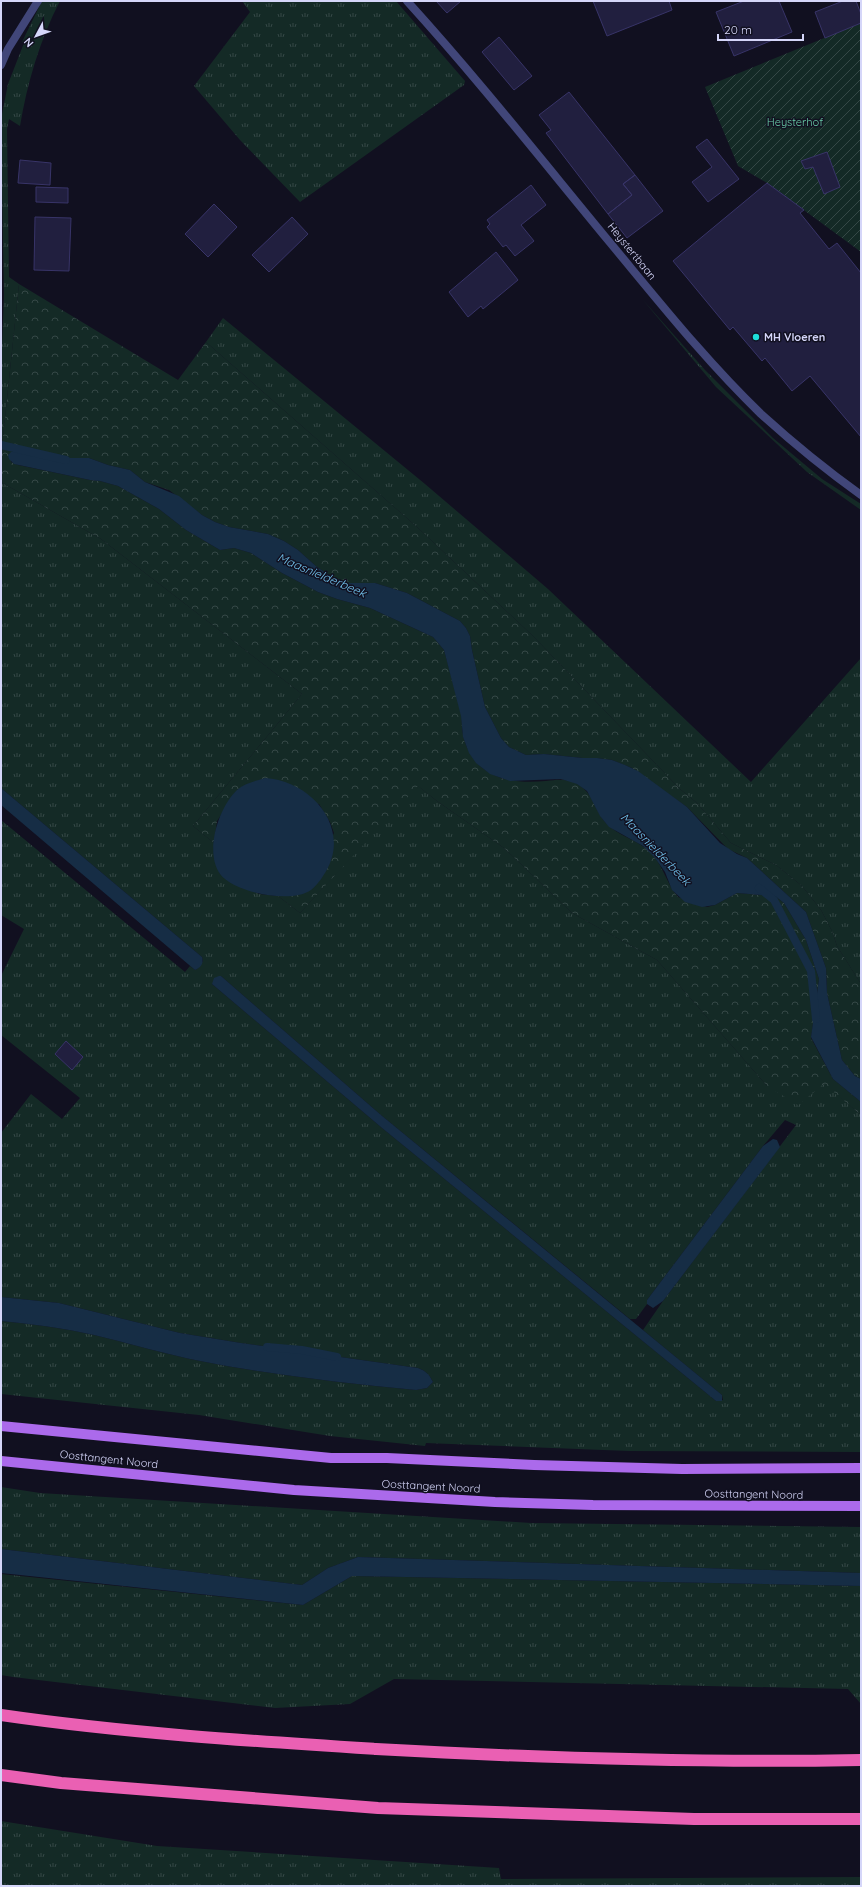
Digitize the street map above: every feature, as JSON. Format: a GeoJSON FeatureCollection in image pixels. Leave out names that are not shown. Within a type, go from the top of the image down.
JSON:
{"type":"FeatureCollection","features":[{"type":"Feature","properties":{"kind":"highway"},"geometry":{"type":"LineString","coordinates":[[1,1716],[125,1731],[322,1746],[516,1757],[668,1760],[861,1760]]}},
{"type":"Feature","properties":{"kind":"highway"},"geometry":{"type":"LineString","coordinates":[[1,1775],[61,1783],[378,1808],[694,1819],[861,1819]]}},
{"type":"Feature","properties":{"kind":"main road","name":"Oosttangent Noord"},"geometry":{"type":"LineString","coordinates":[[1,1426],[331,1458],[387,1458],[534,1465],[667,1468],[861,1468]]}},
{"type":"Feature","properties":{"kind":"main road","name":"Oosttangent Noord"},"geometry":{"type":"LineString","coordinates":[[1,1461],[294,1490],[487,1502],[601,1505],[861,1506]]}},
{"type":"Feature","properties":{"kind":"street"},"geometry":{"type":"LineString","coordinates":[[1,65],[8,49],[38,1]]}},
{"type":"Feature","properties":{"kind":"street","name":"Heystertbaan"},"geometry":{"type":"LineString","coordinates":[[407,1],[456,55],[684,332],[720,372],[767,419],[823,467],[861,495]]}},
{"type":"Feature","properties":{"kind":"green space"},"geometry":{"type":"Polygon","coordinates":[[[42,1],[60,1],[40,46],[26,94],[20,126],[9,119],[7,129],[9,277],[19,284],[1,447],[1,370],[4,295],[1,136],[2,114],[8,84],[24,43],[22,42],[42,1]]]}},
{"type":"Feature","properties":{"kind":"green space"},"geometry":{"type":"Polygon","coordinates":[[[242,1],[396,1],[465,81],[464,85],[300,202],[240,140],[194,86],[250,12],[242,1]]]}},
{"type":"Feature","properties":{"kind":"green space","name":"Heysterhof"},"geometry":{"type":"Polygon","coordinates":[[[861,23],[861,252],[767,183],[738,166],[705,87],[861,23]]]}},
{"type":"Feature","properties":{"kind":"green space"},"geometry":{"type":"Polygon","coordinates":[[[19,284],[178,380],[206,342],[417,527],[533,636],[680,789],[697,803],[731,843],[776,865],[802,886],[821,910],[832,931],[837,946],[861,984],[861,1079],[855,1076],[842,1060],[827,993],[826,968],[806,912],[747,858],[728,849],[687,807],[632,768],[612,760],[597,758],[544,754],[526,755],[509,747],[501,738],[485,707],[470,636],[460,621],[407,593],[375,583],[349,583],[332,577],[284,541],[268,534],[229,527],[215,522],[202,515],[169,490],[145,482],[130,470],[108,465],[89,458],[50,458],[24,452],[12,452],[11,462],[18,465],[118,486],[159,509],[186,530],[220,550],[234,548],[251,553],[282,573],[318,592],[370,608],[433,637],[444,650],[462,716],[462,728],[466,744],[474,759],[481,767],[497,777],[516,781],[526,782],[565,780],[579,785],[590,796],[606,823],[616,831],[644,847],[654,856],[670,886],[678,897],[707,907],[715,905],[737,893],[775,896],[784,903],[806,940],[819,979],[811,1038],[833,1079],[861,1102],[861,1115],[824,1084],[798,1105],[767,1086],[657,960],[572,913],[504,848],[418,786],[300,913],[278,896],[300,894],[334,833],[330,822],[319,804],[238,789],[217,821],[214,843],[193,826],[302,694],[101,539],[1,482],[1,447],[19,284]]]}},
{"type":"Feature","properties":{"kind":"green space"},"geometry":{"type":"Polygon","coordinates":[[[643,300],[705,370],[773,438],[822,479],[861,504],[861,510],[807,472],[716,387],[643,300]]]}},
{"type":"Feature","properties":{"kind":"green space"},"geometry":{"type":"Polygon","coordinates":[[[223,318],[425,484],[548,589],[751,782],[861,658],[861,984],[837,946],[832,931],[821,910],[802,886],[776,865],[731,843],[697,803],[680,789],[533,636],[417,527],[206,342],[223,318]]]}},
{"type":"Feature","properties":{"kind":"green space"},"geometry":{"type":"Polygon","coordinates":[[[1,482],[101,539],[302,694],[193,826],[214,843],[216,863],[220,874],[259,894],[278,896],[300,913],[417,785],[437,801],[504,848],[572,913],[657,960],[767,1086],[824,1083],[861,1115],[861,1452],[629,1451],[426,1443],[425,1446],[330,1436],[199,1415],[1,1394],[1,1321],[71,1330],[187,1358],[280,1374],[416,1390],[427,1388],[433,1382],[427,1373],[418,1368],[180,1333],[59,1303],[1,1297],[1,1133],[31,1094],[62,1119],[80,1098],[1,1035],[1,976],[24,929],[1,915],[1,820],[185,972],[190,966],[195,970],[197,969],[203,961],[202,957],[1,788],[1,482]],[[221,976],[212,984],[382,1128],[716,1401],[723,1400],[722,1395],[643,1330],[663,1301],[796,1125],[785,1120],[763,1146],[647,1300],[647,1304],[636,1319],[630,1319],[381,1115],[221,976]],[[66,1042],[55,1054],[72,1070],[66,1042]]]}},
{"type":"Feature","properties":{"kind":"green space"},"geometry":{"type":"Polygon","coordinates":[[[1,1487],[40,1493],[531,1523],[861,1527],[861,1573],[358,1557],[328,1568],[302,1585],[1,1549],[1,1487]]]}},
{"type":"Feature","properties":{"kind":"green space"},"geometry":{"type":"Polygon","coordinates":[[[1,1574],[303,1605],[352,1576],[861,1586],[861,1704],[848,1689],[394,1679],[350,1704],[275,1708],[13,1677],[1,1675],[1,1574]]]}},
{"type":"Feature","properties":{"kind":"green space"},"geometry":{"type":"Polygon","coordinates":[[[1,1821],[157,1846],[499,1868],[501,1879],[861,1877],[861,1886],[1,1886],[1,1821]]]}},
{"type":"Feature","properties":{"kind":"water"},"geometry":{"type":"Polygon","coordinates":[[[20,451],[50,458],[89,458],[108,465],[130,470],[145,482],[179,496],[202,515],[215,522],[229,527],[268,534],[284,541],[332,577],[349,583],[375,583],[407,593],[460,621],[470,636],[485,707],[501,738],[509,747],[526,755],[544,754],[612,760],[638,771],[687,807],[720,843],[737,854],[747,858],[806,912],[826,968],[827,993],[842,1060],[855,1076],[861,1079],[861,1102],[833,1079],[811,1037],[819,979],[806,940],[784,903],[775,896],[737,893],[715,905],[702,907],[685,902],[672,890],[665,872],[655,858],[643,846],[609,827],[600,816],[587,791],[577,784],[561,779],[510,781],[490,774],[476,763],[469,753],[463,737],[461,716],[444,650],[433,637],[370,608],[318,592],[282,573],[251,553],[234,548],[220,550],[186,530],[159,509],[118,486],[14,464],[9,459],[8,455],[11,452],[20,451]]]}},
{"type":"Feature","properties":{"kind":"water"},"geometry":{"type":"Polygon","coordinates":[[[265,778],[283,781],[299,788],[313,799],[324,812],[331,826],[334,843],[331,859],[323,876],[317,884],[311,890],[302,894],[278,896],[250,891],[227,881],[220,874],[215,864],[213,854],[214,842],[219,818],[224,807],[237,790],[251,782],[265,778]]]}},
{"type":"Feature","properties":{"kind":"water"},"geometry":{"type":"Polygon","coordinates":[[[1,788],[202,957],[203,961],[200,967],[195,970],[1,805],[1,788]]]}},
{"type":"Feature","properties":{"kind":"water"},"geometry":{"type":"Polygon","coordinates":[[[221,976],[381,1115],[722,1395],[722,1401],[716,1401],[382,1128],[212,984],[214,978],[221,976]]]}},
{"type":"Feature","properties":{"kind":"water"},"geometry":{"type":"Polygon","coordinates":[[[773,1139],[777,1140],[780,1147],[663,1301],[653,1308],[647,1304],[647,1300],[763,1146],[773,1139]]]}},
{"type":"Feature","properties":{"kind":"water"},"geometry":{"type":"Polygon","coordinates":[[[1,1297],[59,1303],[180,1333],[418,1368],[427,1373],[433,1382],[427,1388],[416,1390],[307,1378],[200,1361],[107,1338],[48,1326],[1,1321],[1,1297]]]}},
{"type":"Feature","properties":{"kind":"water"},"geometry":{"type":"Polygon","coordinates":[[[1,1549],[302,1585],[328,1568],[358,1557],[861,1573],[861,1586],[352,1576],[303,1605],[1,1573],[1,1549]]]}},
{"type":"Feature","properties":{"kind":"building"},"geometry":{"type":"Polygon","coordinates":[[[436,1],[461,1],[447,13],[436,1]]]}},
{"type":"Feature","properties":{"kind":"building"},"geometry":{"type":"Polygon","coordinates":[[[593,1],[669,1],[672,10],[607,36],[593,1]]]}},
{"type":"Feature","properties":{"kind":"building"},"geometry":{"type":"Polygon","coordinates":[[[744,1],[779,1],[792,32],[734,56],[716,12],[744,1]]]}},
{"type":"Feature","properties":{"kind":"building"},"geometry":{"type":"Polygon","coordinates":[[[843,1],[856,1],[861,14],[861,23],[825,38],[815,12],[843,1]]]}},
{"type":"Feature","properties":{"kind":"building"},"geometry":{"type":"Polygon","coordinates":[[[499,37],[532,76],[514,90],[482,52],[499,37]]]}},
{"type":"Feature","properties":{"kind":"building"},"geometry":{"type":"Polygon","coordinates":[[[569,92],[635,175],[623,184],[632,195],[608,214],[546,133],[551,130],[539,115],[569,92]]]}},
{"type":"Feature","properties":{"kind":"building"},"geometry":{"type":"Polygon","coordinates":[[[707,139],[739,179],[708,202],[692,182],[712,167],[696,147],[707,139]]]}},
{"type":"Feature","properties":{"kind":"building"},"geometry":{"type":"Polygon","coordinates":[[[827,152],[840,187],[824,194],[813,167],[805,169],[801,161],[827,152]]]}},
{"type":"Feature","properties":{"kind":"building"},"geometry":{"type":"Polygon","coordinates":[[[20,160],[51,163],[50,185],[18,183],[20,160]]]}},
{"type":"Feature","properties":{"kind":"building"},"geometry":{"type":"Polygon","coordinates":[[[635,175],[663,211],[627,238],[608,214],[632,195],[623,184],[635,175]]]}},
{"type":"Feature","properties":{"kind":"building"},"geometry":{"type":"Polygon","coordinates":[[[767,183],[804,210],[800,213],[829,249],[837,243],[861,273],[861,437],[810,376],[792,391],[765,358],[762,361],[733,327],[730,330],[673,261],[767,183]]]}},
{"type":"Feature","properties":{"kind":"building"},"geometry":{"type":"Polygon","coordinates":[[[531,185],[546,205],[521,225],[534,241],[515,256],[506,245],[503,247],[487,227],[490,224],[487,220],[531,185]]]}},
{"type":"Feature","properties":{"kind":"building"},"geometry":{"type":"Polygon","coordinates":[[[36,187],[68,188],[68,203],[36,202],[36,187]]]}},
{"type":"Feature","properties":{"kind":"building"},"geometry":{"type":"Polygon","coordinates":[[[214,204],[237,227],[208,257],[185,234],[214,204]]]}},
{"type":"Feature","properties":{"kind":"building"},"geometry":{"type":"Polygon","coordinates":[[[35,217],[71,218],[69,271],[34,270],[35,217]]]}},
{"type":"Feature","properties":{"kind":"building"},"geometry":{"type":"Polygon","coordinates":[[[292,217],[308,234],[269,272],[252,255],[292,217]]]}},
{"type":"Feature","properties":{"kind":"building"},"geometry":{"type":"Polygon","coordinates":[[[496,252],[518,280],[483,309],[481,306],[468,317],[449,292],[496,252]]]}},
{"type":"Feature","properties":{"kind":"building"},"geometry":{"type":"Polygon","coordinates":[[[66,1041],[83,1057],[72,1070],[55,1054],[66,1041]]]}},
{"type":"Feature","properties":{"kind":"waterway","name":"Maasnielderbeek"},"geometry":{"type":"LineString","coordinates":[[1,445],[66,460]]}},
{"type":"Feature","properties":{"kind":"waterway","name":"Maasnielderbeek"},"geometry":{"type":"LineString","coordinates":[[759,888],[774,900],[811,971],[816,1019]]}},
{"type":"Feature","properties":{"kind":"waterway"},"geometry":{"type":"LineString","coordinates":[[267,1347],[302,1350],[337,1357]]}},
{"type":"Feature","properties":{"kind":"place","name":"MH Vloeren"},"geometry":{"type":"Point","coordinates":[756,337]}}]}
